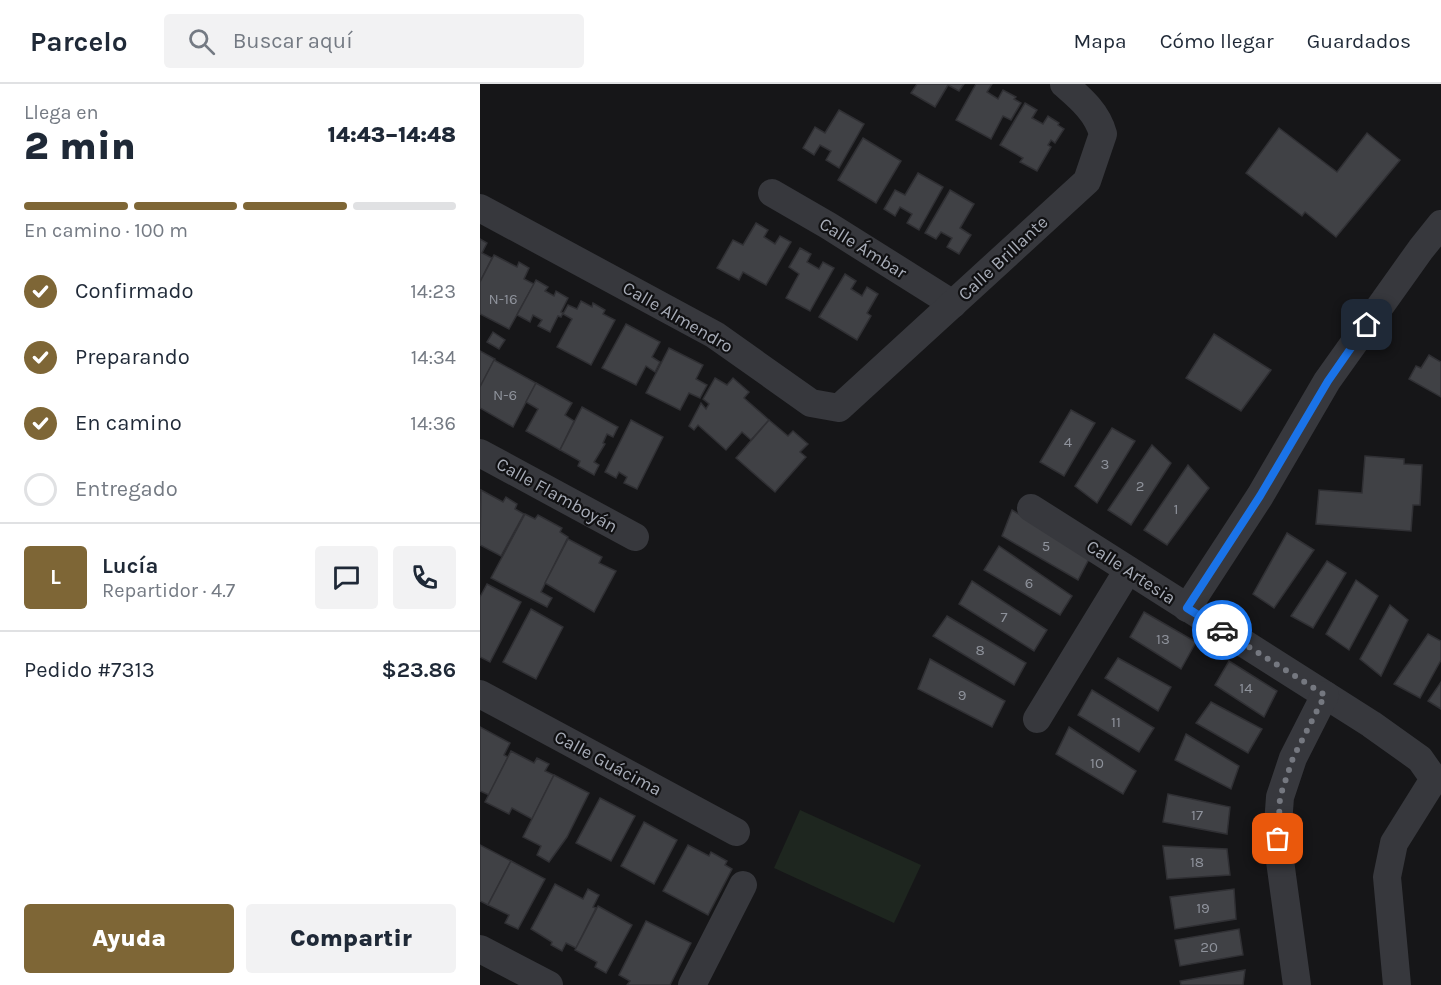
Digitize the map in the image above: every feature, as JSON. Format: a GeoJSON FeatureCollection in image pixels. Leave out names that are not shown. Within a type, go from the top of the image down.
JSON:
{"type":"FeatureCollection","features":[{"type":"Feature","properties":{"kind":"street","name":"Calle Brillante"},"geometry":{"type":"LineString","coordinates":[[868,382],[1087,182],[1102,134],[1084,96]]}},
{"type":"Feature","properties":{"kind":"street","name":"Calle Ámbar"},"geometry":{"type":"LineString","coordinates":[[772,193],[953,304]]}},
{"type":"Feature","properties":{"kind":"street","name":"Calle Almendro"},"geometry":{"type":"LineString","coordinates":[[480,208],[715,335],[811,403],[839,408],[868,382]]}},
{"type":"Feature","properties":{"kind":"street"},"geometry":{"type":"LineString","coordinates":[[1187,608],[1260,496],[1328,381],[1441,224]]}},
{"type":"Feature","properties":{"kind":"street","name":"Calle Flamboyán"},"geometry":{"type":"LineString","coordinates":[[480,453],[635,537]]}},
{"type":"Feature","properties":{"kind":"street","name":"Calle Artesia"},"geometry":{"type":"LineString","coordinates":[[1030,508],[1325,695],[1420,759],[1434,779],[1394,843],[1387,878],[1397,985]]}},
{"type":"Feature","properties":{"kind":"street"},"geometry":{"type":"LineString","coordinates":[[1037,719],[1128,570]]}},
{"type":"Feature","properties":{"kind":"street","name":"Calle Guácima"},"geometry":{"type":"LineString","coordinates":[[480,694],[736,832]]}},
{"type":"Feature","properties":{"kind":"street"},"geometry":{"type":"LineString","coordinates":[[1297,985],[1278,839],[1280,797],[1293,758],[1325,695]]}},
{"type":"Feature","properties":{"kind":"street"},"geometry":{"type":"LineString","coordinates":[[692,985],[743,885]]}},
{"type":"Feature","properties":{"kind":"street"},"geometry":{"type":"LineString","coordinates":[[480,948],[549,985]]}},
{"type":"Feature","properties":{"kind":"shaded area"},"geometry":{"type":"Polygon","coordinates":[[[800,810],[921,865],[894,923],[774,868],[800,810]]]}},
{"type":"Feature","properties":{"kind":"building"},"geometry":{"type":"Polygon","coordinates":[[[917,84],[964,84],[959,91],[948,85],[935,107],[911,93],[917,84]]]}},
{"type":"Feature","properties":{"kind":"building"},"geometry":{"type":"Polygon","coordinates":[[[976,84],[992,84],[987,92],[998,99],[1003,90],[1016,97],[1014,99],[1021,103],[1011,120],[1003,116],[991,139],[956,120],[976,84]]]}},
{"type":"Feature","properties":{"kind":"building"},"geometry":{"type":"Polygon","coordinates":[[[1025,103],[1037,110],[1032,118],[1043,124],[1048,116],[1064,129],[1055,143],[1051,140],[1048,145],[1051,147],[1037,171],[1020,162],[1023,158],[1000,145],[1025,103]]]}},
{"type":"Feature","properties":{"kind":"building"},"geometry":{"type":"Polygon","coordinates":[[[839,110],[864,124],[839,168],[826,160],[831,151],[820,145],[814,155],[803,148],[815,127],[825,133],[839,110]]]}},
{"type":"Feature","properties":{"kind":"building"},"geometry":{"type":"Polygon","coordinates":[[[1279,128],[1337,172],[1367,133],[1400,160],[1336,237],[1305,212],[1302,216],[1246,173],[1279,128]]]}},
{"type":"Feature","properties":{"kind":"building"},"geometry":{"type":"Polygon","coordinates":[[[863,138],[901,161],[876,203],[838,180],[863,138]]]}},
{"type":"Feature","properties":{"kind":"building"},"geometry":{"type":"Polygon","coordinates":[[[918,173],[943,187],[919,230],[907,223],[912,214],[900,207],[895,216],[884,209],[895,190],[905,195],[918,173]]]}},
{"type":"Feature","properties":{"kind":"building"},"geometry":{"type":"Polygon","coordinates":[[[950,190],[974,204],[960,228],[971,235],[959,254],[947,247],[952,238],[941,232],[936,239],[925,233],[950,190]]]}},
{"type":"Feature","properties":{"kind":"building"},"geometry":{"type":"Polygon","coordinates":[[[756,223],[768,230],[764,237],[775,244],[780,236],[791,242],[766,285],[743,272],[739,280],[717,268],[733,240],[743,245],[756,223]]]}},
{"type":"Feature","properties":{"kind":"building"},"geometry":{"type":"Polygon","coordinates":[[[480,239],[487,243],[482,253],[492,258],[480,282],[480,239]]]}},
{"type":"Feature","properties":{"kind":"building"},"geometry":{"type":"Polygon","coordinates":[[[800,248],[811,254],[807,262],[819,269],[823,262],[834,268],[810,311],[786,298],[799,274],[789,267],[800,248]]]}},
{"type":"Feature","properties":{"kind":"building"},"geometry":{"type":"Polygon","coordinates":[[[494,255],[517,267],[519,262],[529,268],[524,279],[534,284],[509,329],[480,314],[480,282],[494,255]]]}},
{"type":"Feature","properties":{"kind":"building"},"geometry":{"type":"Polygon","coordinates":[[[845,274],[856,281],[851,289],[862,296],[867,287],[878,294],[867,313],[871,316],[857,340],[819,317],[845,274]]]}},
{"type":"Feature","properties":{"kind":"building"},"geometry":{"type":"Polygon","coordinates":[[[536,280],[548,287],[545,291],[554,296],[556,291],[568,298],[561,317],[558,316],[550,332],[538,326],[542,320],[533,315],[530,322],[517,315],[536,280]]]}},
{"type":"Feature","properties":{"kind":"building"},"geometry":{"type":"Polygon","coordinates":[[[581,301],[592,307],[593,303],[605,310],[603,314],[615,320],[591,365],[557,347],[572,319],[563,314],[568,305],[577,309],[581,301]]]}},
{"type":"Feature","properties":{"kind":"building"},"geometry":{"type":"Polygon","coordinates":[[[626,324],[660,342],[652,357],[660,362],[655,372],[646,366],[636,385],[602,368],[626,324]]]}},
{"type":"Feature","properties":{"kind":"building"},"geometry":{"type":"Polygon","coordinates":[[[493,332],[505,340],[499,349],[487,342],[493,332]]]}},
{"type":"Feature","properties":{"kind":"building"},"geometry":{"type":"Polygon","coordinates":[[[1214,334],[1271,370],[1241,411],[1186,378],[1214,334]]]}},
{"type":"Feature","properties":{"kind":"building"},"geometry":{"type":"Polygon","coordinates":[[[669,348],[703,365],[696,379],[707,385],[700,398],[689,393],[680,410],[646,393],[669,348]]]}},
{"type":"Feature","properties":{"kind":"building"},"geometry":{"type":"Polygon","coordinates":[[[480,351],[495,359],[480,387],[480,351]]]}},
{"type":"Feature","properties":{"kind":"building"},"geometry":{"type":"Polygon","coordinates":[[[1429,355],[1441,362],[1441,397],[1409,379],[1416,366],[1421,368],[1429,355]]]}},
{"type":"Feature","properties":{"kind":"building"},"geometry":{"type":"Polygon","coordinates":[[[494,360],[536,383],[513,427],[480,408],[480,387],[494,360]]]}},
{"type":"Feature","properties":{"kind":"building"},"geometry":{"type":"Polygon","coordinates":[[[715,378],[727,385],[733,378],[749,392],[744,398],[769,420],[751,440],[742,432],[726,450],[698,425],[694,430],[689,426],[701,403],[706,409],[709,404],[703,399],[715,378]]]}},
{"type":"Feature","properties":{"kind":"building"},"geometry":{"type":"Polygon","coordinates":[[[536,383],[572,403],[565,415],[574,421],[560,450],[526,431],[538,409],[526,402],[536,383]]]}},
{"type":"Feature","properties":{"kind":"building"},"geometry":{"type":"Polygon","coordinates":[[[582,407],[618,427],[613,437],[607,434],[603,443],[605,444],[594,462],[599,465],[594,475],[578,466],[580,461],[560,450],[582,407]]]}},
{"type":"Feature","properties":{"kind":"building"},"geometry":{"type":"Polygon","coordinates":[[[1071,410],[1095,423],[1064,476],[1040,462],[1071,410]]]}},
{"type":"Feature","properties":{"kind":"building"},"geometry":{"type":"Polygon","coordinates":[[[631,420],[663,437],[637,489],[624,483],[627,477],[619,472],[616,478],[605,472],[631,420]]]}},
{"type":"Feature","properties":{"kind":"building"},"geometry":{"type":"Polygon","coordinates":[[[769,420],[788,436],[793,431],[808,444],[800,452],[806,457],[775,492],[736,458],[769,420]]]}},
{"type":"Feature","properties":{"kind":"building"},"geometry":{"type":"Polygon","coordinates":[[[1112,428],[1135,441],[1097,503],[1075,486],[1112,428]]]}},
{"type":"Feature","properties":{"kind":"building"},"geometry":{"type":"Polygon","coordinates":[[[1152,445],[1171,463],[1131,525],[1108,510],[1152,445]]]}},
{"type":"Feature","properties":{"kind":"building"},"geometry":{"type":"Polygon","coordinates":[[[1365,456],[1404,459],[1404,464],[1422,465],[1420,505],[1413,505],[1411,531],[1316,524],[1319,490],[1362,493],[1365,456]]]}},
{"type":"Feature","properties":{"kind":"building"},"geometry":{"type":"Polygon","coordinates":[[[1188,465],[1209,488],[1167,545],[1144,530],[1188,465]]]}},
{"type":"Feature","properties":{"kind":"building"},"geometry":{"type":"Polygon","coordinates":[[[481,490],[503,502],[506,497],[517,504],[515,509],[524,514],[501,556],[480,545],[481,490]]]}},
{"type":"Feature","properties":{"kind":"building"},"geometry":{"type":"Polygon","coordinates":[[[1012,510],[1090,557],[1078,580],[1002,536],[1012,510]]]}},
{"type":"Feature","properties":{"kind":"building"},"geometry":{"type":"Polygon","coordinates":[[[525,514],[535,519],[538,515],[562,528],[560,532],[568,537],[541,592],[552,598],[547,607],[491,578],[525,514]]]}},
{"type":"Feature","properties":{"kind":"building"},"geometry":{"type":"Polygon","coordinates":[[[1287,533],[1314,550],[1274,608],[1253,594],[1287,533]]]}},
{"type":"Feature","properties":{"kind":"building"},"geometry":{"type":"Polygon","coordinates":[[[568,539],[602,557],[599,563],[616,571],[594,612],[545,583],[568,539]]]}},
{"type":"Feature","properties":{"kind":"building"},"geometry":{"type":"Polygon","coordinates":[[[999,546],[1072,596],[1060,615],[984,570],[999,546]]]}},
{"type":"Feature","properties":{"kind":"building"},"geometry":{"type":"Polygon","coordinates":[[[1327,561],[1346,573],[1313,628],[1291,616],[1327,561]]]}},
{"type":"Feature","properties":{"kind":"building"},"geometry":{"type":"Polygon","coordinates":[[[1356,580],[1378,596],[1349,650],[1326,634],[1356,580]]]}},
{"type":"Feature","properties":{"kind":"building"},"geometry":{"type":"Polygon","coordinates":[[[972,581],[1047,630],[1034,651],[959,604],[972,581]]]}},
{"type":"Feature","properties":{"kind":"building"},"geometry":{"type":"Polygon","coordinates":[[[487,584],[521,602],[490,662],[480,657],[480,597],[487,584]]]}},
{"type":"Feature","properties":{"kind":"building"},"geometry":{"type":"Polygon","coordinates":[[[1390,605],[1408,620],[1381,676],[1360,659],[1390,605]]]}},
{"type":"Feature","properties":{"kind":"building"},"geometry":{"type":"Polygon","coordinates":[[[531,609],[563,627],[536,679],[503,662],[531,609]]]}},
{"type":"Feature","properties":{"kind":"building"},"geometry":{"type":"Polygon","coordinates":[[[1144,612],[1196,642],[1181,669],[1130,637],[1144,612]]]}},
{"type":"Feature","properties":{"kind":"building"},"geometry":{"type":"Polygon","coordinates":[[[947,616],[1026,663],[1014,685],[933,636],[947,616]]]}},
{"type":"Feature","properties":{"kind":"building"},"geometry":{"type":"Polygon","coordinates":[[[1428,634],[1441,641],[1441,660],[1420,698],[1394,684],[1428,634]]]}},
{"type":"Feature","properties":{"kind":"building"},"geometry":{"type":"Polygon","coordinates":[[[1118,658],[1171,687],[1158,711],[1105,678],[1118,658]]]}},
{"type":"Feature","properties":{"kind":"building"},"geometry":{"type":"Polygon","coordinates":[[[930,659],[1005,701],[992,727],[918,689],[930,659]]]}},
{"type":"Feature","properties":{"kind":"building"},"geometry":{"type":"Polygon","coordinates":[[[1229,661],[1277,691],[1264,717],[1215,685],[1229,661]]]}},
{"type":"Feature","properties":{"kind":"building"},"geometry":{"type":"Polygon","coordinates":[[[1441,682],[1441,709],[1428,701],[1441,682]]]}},
{"type":"Feature","properties":{"kind":"building"},"geometry":{"type":"Polygon","coordinates":[[[1092,690],[1154,728],[1139,752],[1078,715],[1092,690]]]}},
{"type":"Feature","properties":{"kind":"building"},"geometry":{"type":"Polygon","coordinates":[[[1211,702],[1262,729],[1248,753],[1196,723],[1211,702]]]}},
{"type":"Feature","properties":{"kind":"building"},"geometry":{"type":"Polygon","coordinates":[[[480,727],[510,743],[504,755],[508,757],[489,795],[480,791],[480,727]]]}},
{"type":"Feature","properties":{"kind":"building"},"geometry":{"type":"Polygon","coordinates":[[[1069,727],[1136,771],[1123,794],[1056,754],[1069,727]]]}},
{"type":"Feature","properties":{"kind":"building"},"geometry":{"type":"Polygon","coordinates":[[[1186,734],[1239,766],[1231,789],[1175,760],[1186,734]]]}},
{"type":"Feature","properties":{"kind":"building"},"geometry":{"type":"Polygon","coordinates":[[[511,751],[534,763],[537,758],[549,764],[545,771],[554,775],[532,819],[512,808],[509,814],[485,802],[511,751]]]}},
{"type":"Feature","properties":{"kind":"building"},"geometry":{"type":"Polygon","coordinates":[[[554,775],[589,793],[567,837],[549,862],[537,855],[541,846],[523,837],[554,775]]]}},
{"type":"Feature","properties":{"kind":"building"},"geometry":{"type":"Polygon","coordinates":[[[1168,794],[1230,807],[1227,834],[1163,822],[1168,794]]]}},
{"type":"Feature","properties":{"kind":"building"},"geometry":{"type":"Polygon","coordinates":[[[600,798],[635,816],[611,861],[576,843],[600,798]]]}},
{"type":"Feature","properties":{"kind":"building"},"geometry":{"type":"Polygon","coordinates":[[[644,822],[677,840],[654,884],[621,866],[644,822]]]}},
{"type":"Feature","properties":{"kind":"building"},"geometry":{"type":"Polygon","coordinates":[[[480,845],[511,861],[488,905],[480,901],[480,845]]]}},
{"type":"Feature","properties":{"kind":"building"},"geometry":{"type":"Polygon","coordinates":[[[688,845],[709,856],[711,852],[727,861],[725,865],[732,869],[708,915],[663,891],[688,845]]]}},
{"type":"Feature","properties":{"kind":"building"},"geometry":{"type":"Polygon","coordinates":[[[1163,846],[1227,849],[1230,875],[1167,879],[1163,846]]]}},
{"type":"Feature","properties":{"kind":"building"},"geometry":{"type":"Polygon","coordinates":[[[511,861],[545,879],[518,929],[505,923],[509,915],[488,905],[511,861]]]}},
{"type":"Feature","properties":{"kind":"building"},"geometry":{"type":"Polygon","coordinates":[[[555,884],[583,899],[588,889],[599,895],[593,907],[596,908],[576,948],[566,943],[562,951],[531,929],[555,884]]]}},
{"type":"Feature","properties":{"kind":"building"},"geometry":{"type":"Polygon","coordinates":[[[1234,889],[1236,919],[1175,929],[1170,897],[1234,889]]]}},
{"type":"Feature","properties":{"kind":"building"},"geometry":{"type":"Polygon","coordinates":[[[598,906],[632,925],[606,973],[595,967],[597,962],[575,950],[598,906]]]}},
{"type":"Feature","properties":{"kind":"building"},"geometry":{"type":"Polygon","coordinates":[[[646,921],[691,943],[670,985],[627,985],[630,981],[619,975],[646,921]]]}},
{"type":"Feature","properties":{"kind":"building"},"geometry":{"type":"Polygon","coordinates":[[[1239,929],[1243,955],[1180,966],[1175,940],[1239,929]]]}},
{"type":"Feature","properties":{"kind":"building"},"geometry":{"type":"Polygon","coordinates":[[[1245,970],[1243,985],[1181,985],[1180,981],[1245,970]]]}},
{"type":"Feature","properties":{"kind":"way so far"},"geometry":{"type":"LineString","coordinates":[[1222,630],[1325,695],[1293,758],[1280,797],[1278,839]]}},
{"type":"Feature","properties":{"kind":"route"},"geometry":{"type":"LineString","coordinates":[[1222,630],[1187,608],[1260,496],[1328,381],[1367,325]]}}]}
